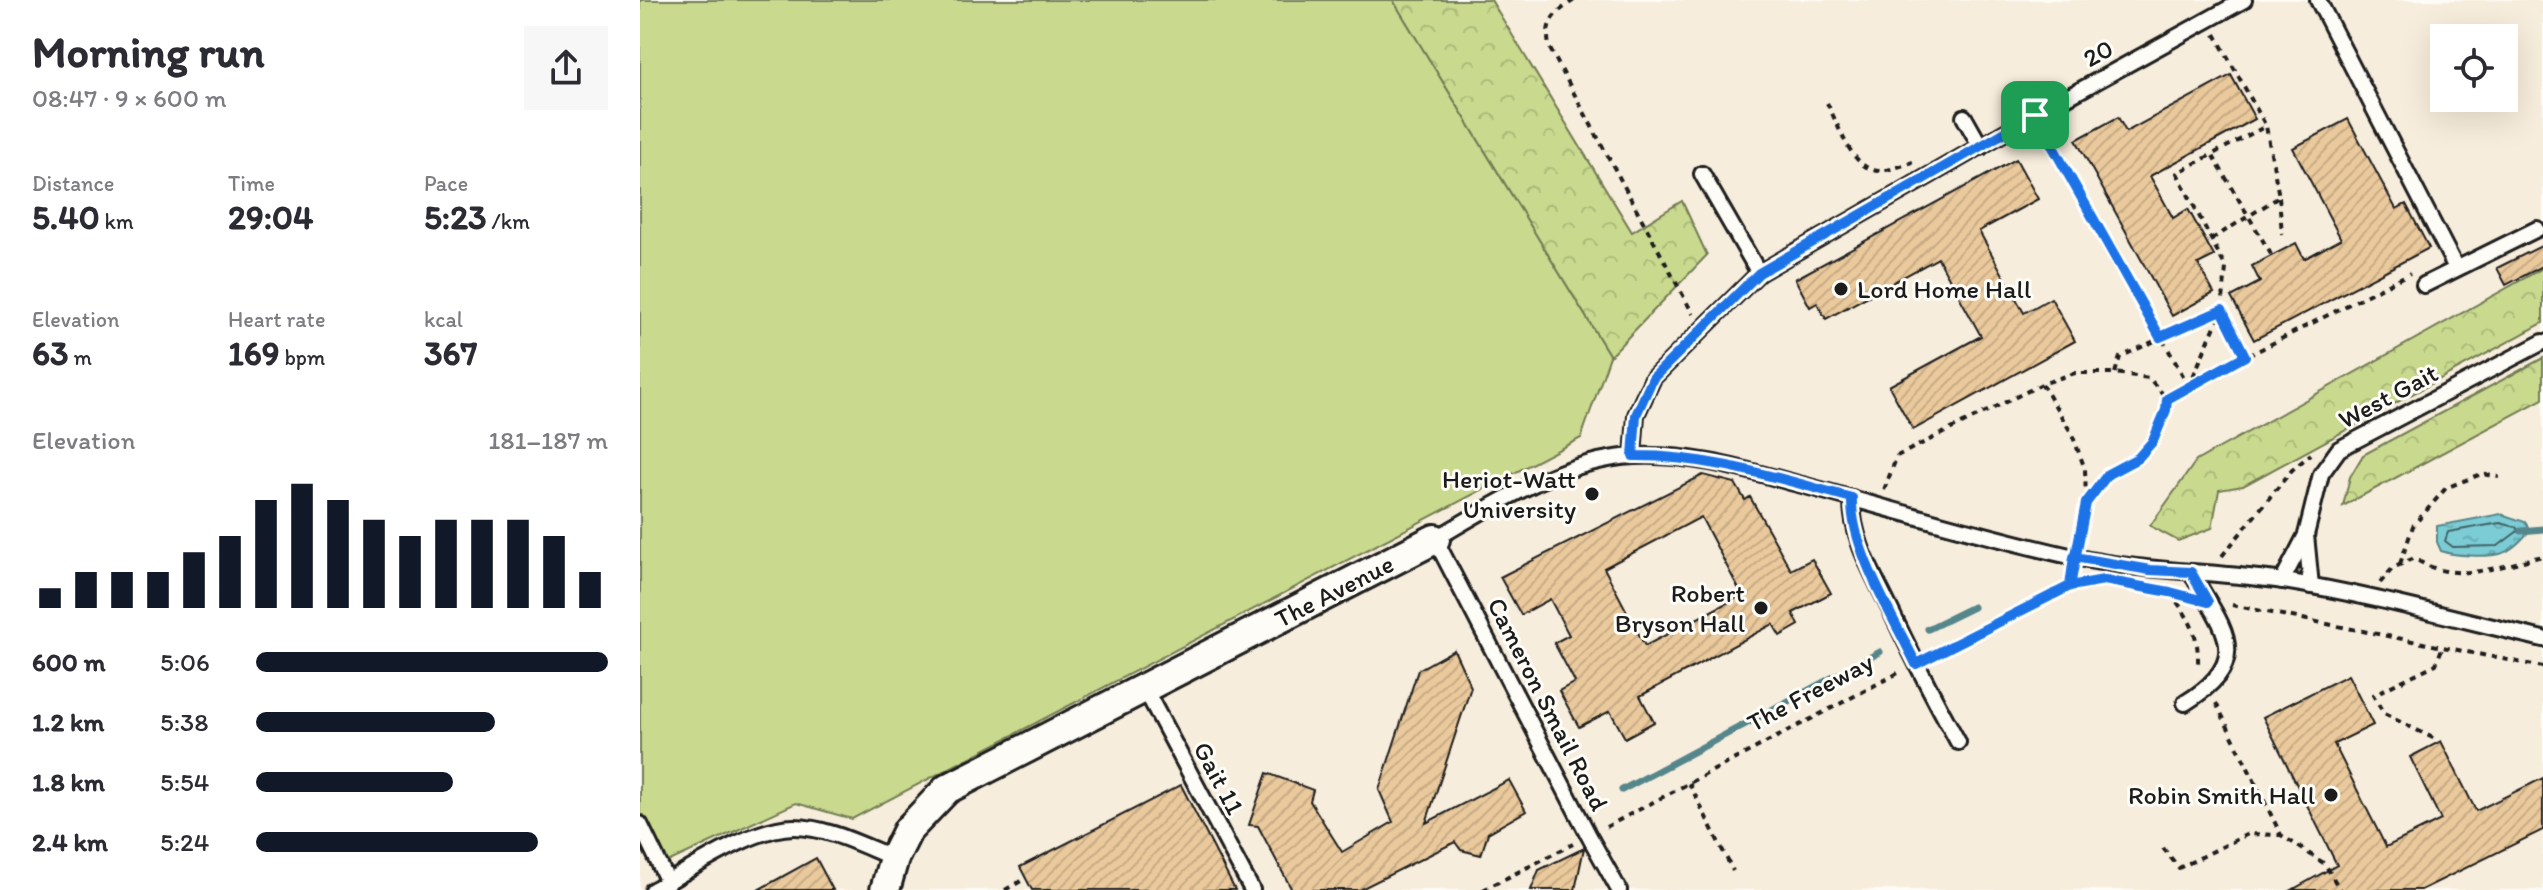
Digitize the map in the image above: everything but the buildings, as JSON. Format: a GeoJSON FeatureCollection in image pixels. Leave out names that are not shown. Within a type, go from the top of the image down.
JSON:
{"type":"FeatureCollection","features":[{"type":"Feature","properties":{"kind":"street","name":"The Avenue"},"geometry":{"type":"LineString","coordinates":[[885,890],[894,858],[908,830],[947,789],[1435,539]]}},
{"type":"Feature","properties":{"kind":"lane","name":"20"},"geometry":{"type":"LineString","coordinates":[[1633,456],[1636,415],[1653,378],[1759,273],[2244,0]]}},
{"type":"Feature","properties":{"kind":"lane"},"geometry":{"type":"LineString","coordinates":[[2318,0],[2456,268]]}},
{"type":"Feature","properties":{"kind":"lane"},"geometry":{"type":"LineString","coordinates":[[1964,117],[1981,147]]}},
{"type":"Feature","properties":{"kind":"lane"},"geometry":{"type":"LineString","coordinates":[[1702,174],[1759,273]]}},
{"type":"Feature","properties":{"kind":"lane"},"geometry":{"type":"LineString","coordinates":[[2424,285],[2537,229]]}},
{"type":"Feature","properties":{"kind":"lane","name":"West Gait"},"geometry":{"type":"LineString","coordinates":[[2282,581],[2306,535],[2321,474],[2339,449],[2543,342]]}},
{"type":"Feature","properties":{"kind":"lane","name":"The Avenue"},"geometry":{"type":"LineString","coordinates":[[1435,539],[1544,480],[1579,465],[1633,456],[1680,457],[1724,464],[1852,498]]}},
{"type":"Feature","properties":{"kind":"lane"},"geometry":{"type":"LineString","coordinates":[[1958,742],[1916,664],[1858,542],[1852,518],[1852,498],[2074,557],[2150,570],[2311,586],[2543,639]]}},
{"type":"Feature","properties":{"kind":"lane","name":"West Gait"},"geometry":{"type":"LineString","coordinates":[[2306,535],[2311,586]]}},
{"type":"Feature","properties":{"kind":"lane","name":"Cameron Smail Road"},"geometry":{"type":"LineString","coordinates":[[1435,539],[1619,890]]}},
{"type":"Feature","properties":{"kind":"lane"},"geometry":{"type":"LineString","coordinates":[[2185,703],[2209,688],[2228,658],[2228,642],[2191,572]]}},
{"type":"Feature","properties":{"kind":"lane","name":"Gait 11"},"geometry":{"type":"LineString","coordinates":[[1145,689],[1252,890]]}},
{"type":"Feature","properties":{"kind":"lane"},"geometry":{"type":"LineString","coordinates":[[640,824],[668,882]]}},
{"type":"Feature","properties":{"kind":"lane"},"geometry":{"type":"LineString","coordinates":[[653,890],[752,836],[776,829],[796,827],[829,833],[894,858]]}},
{"type":"Feature","properties":{"kind":"path"},"geometry":{"type":"LineString","coordinates":[[1574,0],[1556,13],[1546,29],[1549,47],[1702,330]]}},
{"type":"Feature","properties":{"kind":"path"},"geometry":{"type":"LineString","coordinates":[[2207,20],[2266,126],[2279,197],[2282,234]]}},
{"type":"Feature","properties":{"kind":"path"},"geometry":{"type":"LineString","coordinates":[[1827,103],[1857,159],[1868,169],[1882,171],[1922,159]]}},
{"type":"Feature","properties":{"kind":"path"},"geometry":{"type":"LineString","coordinates":[[2035,115],[2189,386]]}},
{"type":"Feature","properties":{"kind":"path"},"geometry":{"type":"LineString","coordinates":[[2189,386],[2222,310],[2226,268],[2177,173],[2266,126]]}},
{"type":"Feature","properties":{"kind":"path"},"geometry":{"type":"LineString","coordinates":[[2213,156],[2272,256]]}},
{"type":"Feature","properties":{"kind":"path"},"geometry":{"type":"LineString","coordinates":[[2212,239],[2279,197]]}},
{"type":"Feature","properties":{"kind":"path"},"geometry":{"type":"LineString","coordinates":[[2167,399],[2245,356],[2448,254]]}},
{"type":"Feature","properties":{"kind":"path"},"geometry":{"type":"LineString","coordinates":[[2222,310],[2245,356]]}},
{"type":"Feature","properties":{"kind":"path"},"geometry":{"type":"LineString","coordinates":[[2115,373],[2120,357],[2222,310]]}},
{"type":"Feature","properties":{"kind":"path"},"geometry":{"type":"LineString","coordinates":[[1883,495],[1897,456],[2042,384],[2075,373],[2115,373],[2149,378],[2167,399],[2166,410],[2153,441],[2138,458],[2108,474],[2086,503]]}},
{"type":"Feature","properties":{"kind":"path"},"geometry":{"type":"LineString","coordinates":[[2042,384],[2072,434],[2085,469],[2086,503],[2070,586]]}},
{"type":"Feature","properties":{"kind":"path"},"geometry":{"type":"LineString","coordinates":[[2399,566],[2413,526],[2446,488],[2481,474],[2499,477]]}},
{"type":"Feature","properties":{"kind":"path"},"geometry":{"type":"LineString","coordinates":[[2374,600],[2379,585],[2393,568],[2414,558],[2430,569],[2453,574],[2543,556]]}},
{"type":"Feature","properties":{"kind":"path","name":"The Freeway"},"geometry":{"type":"LineString","coordinates":[[1483,890],[2070,586],[2104,580]]}},
{"type":"Feature","properties":{"kind":"path"},"geometry":{"type":"LineString","coordinates":[[2157,589],[2208,602],[2255,608],[2543,667]]}},
{"type":"Feature","properties":{"kind":"path"},"geometry":{"type":"LineString","coordinates":[[2170,592],[2192,622],[2199,644],[2198,670],[2281,835],[2325,864],[2340,890]]}},
{"type":"Feature","properties":{"kind":"path"},"geometry":{"type":"LineString","coordinates":[[2433,738],[2384,714],[2373,695],[2436,664],[2443,646]]}},
{"type":"Feature","properties":{"kind":"path"},"geometry":{"type":"LineString","coordinates":[[1689,783],[1733,871]]}},
{"type":"Feature","properties":{"kind":"path"},"geometry":{"type":"LineString","coordinates":[[2163,848],[2179,868],[2248,834],[2281,835]]}},
{"type":"Feature","properties":{"kind":"path"},"geometry":{"type":"LineString","coordinates":[[1005,890],[1023,880]]}},
{"type":"Feature","properties":{"kind":"shaded area","name":"Heriot-Watt University"},"geometry":{"type":"Polygon","coordinates":[[[640,0],[2543,0],[2543,890],[640,890],[640,0]]]}},
{"type":"Feature","properties":{"kind":"green space"},"geometry":{"type":"Polygon","coordinates":[[[640,0],[1393,0],[1610,356],[1581,438],[852,819],[796,803],[659,866],[640,833],[640,0]]]}},
{"type":"Feature","properties":{"kind":"green space"},"geometry":{"type":"Polygon","coordinates":[[[1393,0],[1491,0],[1632,232],[1682,201],[1707,255],[1610,356],[1393,0]]]}},
{"type":"Feature","properties":{"kind":"green space"},"geometry":{"type":"Polygon","coordinates":[[[2543,268],[2543,323],[2243,486],[2219,490],[2212,528],[2178,541],[2150,526],[2196,461],[2543,268]]]}},
{"type":"Feature","properties":{"kind":"green space"},"geometry":{"type":"Polygon","coordinates":[[[2543,358],[2543,399],[2343,506],[2350,477],[2363,455],[2543,358]]]}},
{"type":"Feature","properties":{"kind":"water"},"geometry":{"type":"Polygon","coordinates":[[[2501,514],[2525,522],[2530,530],[2508,550],[2479,556],[2441,551],[2437,542],[2437,526],[2501,514]]]}},
{"type":"Feature","properties":{"kind":"waterway"},"geometry":{"type":"LineString","coordinates":[[2521,531],[2543,529]]}},
{"type":"Feature","properties":{"kind":"waterway"},"geometry":{"type":"LineString","coordinates":[[1928,629],[1973,607]]}},
{"type":"Feature","properties":{"kind":"waterway"},"geometry":{"type":"LineString","coordinates":[[1622,790],[1880,652]]}},
{"type":"Feature","properties":{"kind":"place","name":"Lord Home Hall"},"geometry":{"type":"Point","coordinates":[1841,289]}},
{"type":"Feature","properties":{"kind":"place","name":"Heriot-Watt University"},"geometry":{"type":"Point","coordinates":[1592,494]}},
{"type":"Feature","properties":{"kind":"place","name":"Robert Bryson Hall"},"geometry":{"type":"Point","coordinates":[1761,608]}},
{"type":"Feature","properties":{"kind":"place","name":"Robin Smith Hall"},"geometry":{"type":"Point","coordinates":[2331,795]}},
{"type":"Feature","properties":{"kind":"route"},"geometry":{"type":"LineString","coordinates":[[2035,115],[1759,273],[1653,378],[1636,415],[1633,456],[1680,457],[1724,464],[1852,498],[1852,518],[1858,542],[1916,664],[2070,586],[2074,557],[2150,570],[2191,572],[2208,602],[2104,580],[2070,586],[2074,557],[2086,503],[2108,474],[2138,458],[2153,441],[2166,410],[2167,399],[2245,356],[2222,310],[2160,337],[2035,115]]}}]}
